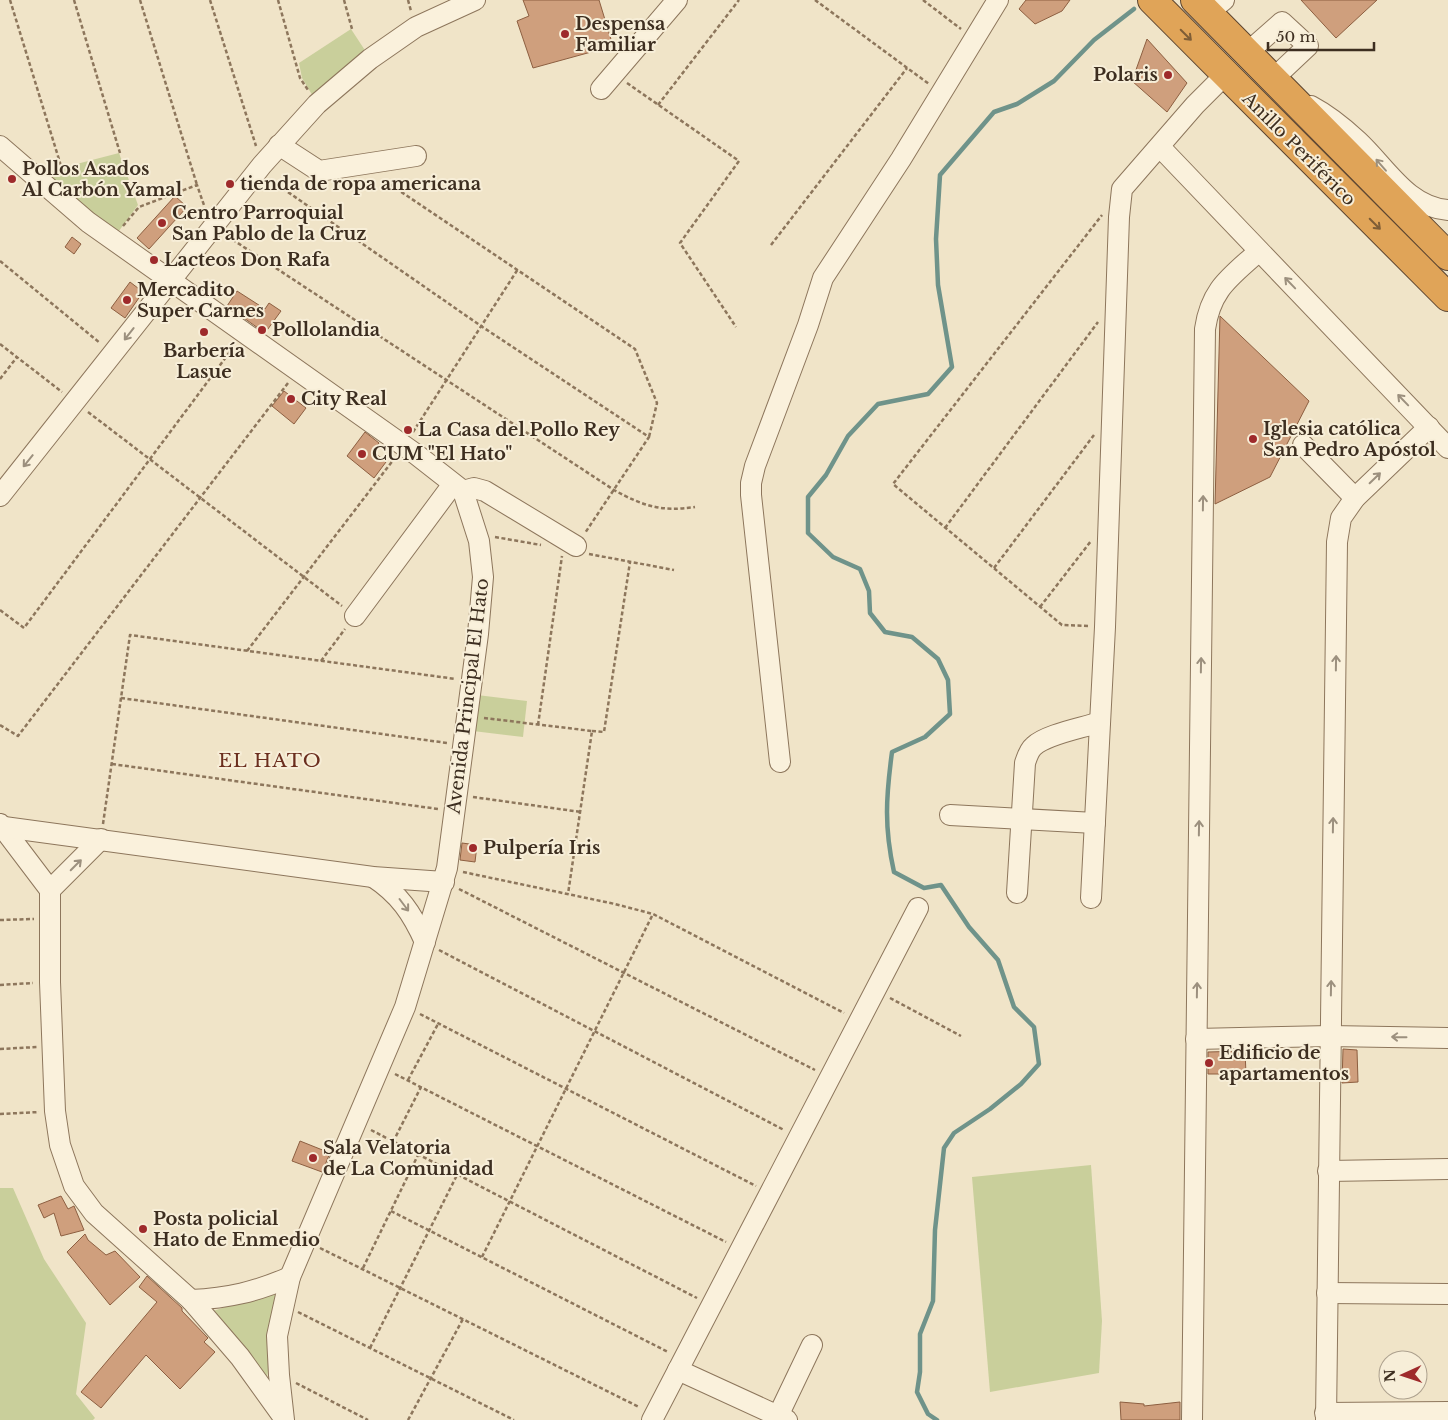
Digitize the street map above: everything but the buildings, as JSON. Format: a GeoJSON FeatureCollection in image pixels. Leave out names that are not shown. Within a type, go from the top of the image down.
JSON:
{"type":"FeatureCollection","features":[{"type":"Feature","properties":{"kind":"highway","name":"Anillo Periférico"},"geometry":{"type":"LineString","coordinates":[[1152,0],[1448,297]]}},
{"type":"Feature","properties":{"kind":"highway","name":"Anillo Periférico"},"geometry":{"type":"LineString","coordinates":[[1209,4],[1248,52],[1448,256]]}},
{"type":"Feature","properties":{"kind":"street"},"geometry":{"type":"LineString","coordinates":[[0,496],[259,168],[317,104],[370,59],[416,27],[475,0]]}},
{"type":"Feature","properties":{"kind":"street"},"geometry":{"type":"LineString","coordinates":[[601,89],[677,0]]}},
{"type":"Feature","properties":{"kind":"street"},"geometry":{"type":"LineString","coordinates":[[780,762],[751,482],[823,278],[901,159],[940,92],[998,0]]}},
{"type":"Feature","properties":{"kind":"street"},"geometry":{"type":"LineString","coordinates":[[1248,52],[1282,22],[1308,46],[1280,85],[1324,113],[1357,140],[1398,184],[1419,203],[1436,209],[1448,210]]}},
{"type":"Feature","properties":{"kind":"street"},"geometry":{"type":"LineString","coordinates":[[1091,898],[1105,627],[1122,189],[1195,105],[1225,75]]}},
{"type":"Feature","properties":{"kind":"street"},"geometry":{"type":"LineString","coordinates":[[279,145],[319,172],[416,156]]}},
{"type":"Feature","properties":{"kind":"street"},"geometry":{"type":"LineString","coordinates":[[0,146],[88,222],[403,446],[458,488],[474,488],[485,492],[570,548]]}},
{"type":"Feature","properties":{"kind":"street"},"geometry":{"type":"LineString","coordinates":[[1160,147],[1448,448]]}},
{"type":"Feature","properties":{"kind":"street"},"geometry":{"type":"LineString","coordinates":[[1192,1420],[1205,329],[1208,309],[1218,290],[1259,251]]}},
{"type":"Feature","properties":{"kind":"street"},"geometry":{"type":"LineString","coordinates":[[1429,427],[1355,498],[1341,518],[1337,542],[1325,1416],[1448,1412]]}},
{"type":"Feature","properties":{"kind":"street"},"geometry":{"type":"LineString","coordinates":[[1303,445],[1355,498]]}},
{"type":"Feature","properties":{"kind":"street"},"geometry":{"type":"LineString","coordinates":[[355,616],[458,488]]}},
{"type":"Feature","properties":{"kind":"street","name":"Avenida Principal El Hato"},"geometry":{"type":"LineString","coordinates":[[284,1419],[277,1336],[290,1277],[405,1007],[446,875],[464,745],[483,576],[478,541],[458,488]]}},
{"type":"Feature","properties":{"kind":"street"},"geometry":{"type":"LineString","coordinates":[[1017,893],[1025,763],[1034,746],[1045,740],[1100,722]]}},
{"type":"Feature","properties":{"kind":"street"},"geometry":{"type":"LineString","coordinates":[[950,815],[1094,823]]}},
{"type":"Feature","properties":{"kind":"street"},"geometry":{"type":"LineString","coordinates":[[2,826],[373,876],[446,875]]}},
{"type":"Feature","properties":{"kind":"street"},"geometry":{"type":"LineString","coordinates":[[2,826],[50,890],[50,982],[55,1111],[60,1145],[74,1186],[94,1213],[191,1300],[240,1357],[284,1419]]}},
{"type":"Feature","properties":{"kind":"street"},"geometry":{"type":"LineString","coordinates":[[50,890],[101,839]]}},
{"type":"Feature","properties":{"kind":"street"},"geometry":{"type":"LineString","coordinates":[[373,876],[390,888],[404,903],[425,942]]}},
{"type":"Feature","properties":{"kind":"street"},"geometry":{"type":"LineString","coordinates":[[653,1417],[918,908]]}},
{"type":"Feature","properties":{"kind":"street"},"geometry":{"type":"LineString","coordinates":[[1196,1039],[1330,1036],[1448,1038]]}},
{"type":"Feature","properties":{"kind":"street"},"geometry":{"type":"LineString","coordinates":[[1328,1171],[1448,1169]]}},
{"type":"Feature","properties":{"kind":"street"},"geometry":{"type":"LineString","coordinates":[[191,1300],[225,1298],[258,1290],[290,1277]]}},
{"type":"Feature","properties":{"kind":"street"},"geometry":{"type":"LineString","coordinates":[[1327,1292],[1448,1294]]}},
{"type":"Feature","properties":{"kind":"street"},"geometry":{"type":"LineString","coordinates":[[680,1365],[782,1418],[812,1345]]}},
{"type":"Feature","properties":{"kind":"path"},"geometry":{"type":"LineString","coordinates":[[10,0],[61,166]]}},
{"type":"Feature","properties":{"kind":"path"},"geometry":{"type":"LineString","coordinates":[[74,0],[120,153]]}},
{"type":"Feature","properties":{"kind":"path"},"geometry":{"type":"LineString","coordinates":[[140,0],[204,207],[214,225],[614,490],[640,504],[657,508],[678,509],[695,507]]}},
{"type":"Feature","properties":{"kind":"path"},"geometry":{"type":"LineString","coordinates":[[210,0],[259,168],[481,326],[649,437]]}},
{"type":"Feature","properties":{"kind":"path"},"geometry":{"type":"LineString","coordinates":[[278,0],[300,78],[317,104]]}},
{"type":"Feature","properties":{"kind":"path"},"geometry":{"type":"LineString","coordinates":[[344,0],[352,29]]}},
{"type":"Feature","properties":{"kind":"path"},"geometry":{"type":"LineString","coordinates":[[658,104],[739,0]]}},
{"type":"Feature","properties":{"kind":"path"},"geometry":{"type":"LineString","coordinates":[[816,0],[940,92]]}},
{"type":"Feature","properties":{"kind":"path"},"geometry":{"type":"LineString","coordinates":[[923,0],[974,39]]}},
{"type":"Feature","properties":{"kind":"path"},"geometry":{"type":"LineString","coordinates":[[771,245],[907,68]]}},
{"type":"Feature","properties":{"kind":"path"},"geometry":{"type":"LineString","coordinates":[[626,82],[739,161],[680,243],[736,327]]}},
{"type":"Feature","properties":{"kind":"path"},"geometry":{"type":"LineString","coordinates":[[385,181],[635,349],[657,403],[649,437],[614,490],[570,548],[538,724]]}},
{"type":"Feature","properties":{"kind":"path"},"geometry":{"type":"LineString","coordinates":[[112,239],[139,207],[197,185]]}},
{"type":"Feature","properties":{"kind":"path"},"geometry":{"type":"LineString","coordinates":[[1104,212],[893,484],[1062,625],[1105,627]]}},
{"type":"Feature","properties":{"kind":"path"},"geometry":{"type":"LineString","coordinates":[[0,260],[113,354]]}},
{"type":"Feature","properties":{"kind":"path"},"geometry":{"type":"LineString","coordinates":[[247,651],[403,446],[518,269]]}},
{"type":"Feature","properties":{"kind":"path"},"geometry":{"type":"LineString","coordinates":[[945,528],[1099,321]]}},
{"type":"Feature","properties":{"kind":"path"},"geometry":{"type":"LineString","coordinates":[[0,610],[24,628],[243,333]]}},
{"type":"Feature","properties":{"kind":"path"},"geometry":{"type":"LineString","coordinates":[[0,344],[355,616],[321,661]]}},
{"type":"Feature","properties":{"kind":"path"},"geometry":{"type":"LineString","coordinates":[[0,379],[17,358]]}},
{"type":"Feature","properties":{"kind":"path"},"geometry":{"type":"LineString","coordinates":[[0,725],[18,736],[297,371]]}},
{"type":"Feature","properties":{"kind":"path"},"geometry":{"type":"LineString","coordinates":[[994,568],[1095,434]]}},
{"type":"Feature","properties":{"kind":"path"},"geometry":{"type":"LineString","coordinates":[[1040,607],[1108,518]]}},
{"type":"Feature","properties":{"kind":"path"},"geometry":{"type":"LineString","coordinates":[[467,716],[604,732],[630,562]]}},
{"type":"Feature","properties":{"kind":"path"},"geometry":{"type":"LineString","coordinates":[[101,839],[130,635],[460,680]]}},
{"type":"Feature","properties":{"kind":"path"},"geometry":{"type":"LineString","coordinates":[[121,698],[464,745]]}},
{"type":"Feature","properties":{"kind":"path"},"geometry":{"type":"LineString","coordinates":[[568,894],[592,731]]}},
{"type":"Feature","properties":{"kind":"path"},"geometry":{"type":"LineString","coordinates":[[112,764],[456,803],[581,812]]}},
{"type":"Feature","properties":{"kind":"path"},"geometry":{"type":"LineString","coordinates":[[446,875],[568,894],[653,914],[860,1021]]}},
{"type":"Feature","properties":{"kind":"path"},"geometry":{"type":"LineString","coordinates":[[446,875],[624,972],[830,1078]]}},
{"type":"Feature","properties":{"kind":"path"},"geometry":{"type":"LineString","coordinates":[[482,1257],[653,914]]}},
{"type":"Feature","properties":{"kind":"path"},"geometry":{"type":"LineString","coordinates":[[0,920],[50,918]]}},
{"type":"Feature","properties":{"kind":"path"},"geometry":{"type":"LineString","coordinates":[[425,942],[798,1138]]}},
{"type":"Feature","properties":{"kind":"path"},"geometry":{"type":"LineString","coordinates":[[0,985],[50,982]]}},
{"type":"Feature","properties":{"kind":"path"},"geometry":{"type":"LineString","coordinates":[[876,990],[961,1036]]}},
{"type":"Feature","properties":{"kind":"path"},"geometry":{"type":"LineString","coordinates":[[405,1007],[770,1193]]}},
{"type":"Feature","properties":{"kind":"path"},"geometry":{"type":"LineString","coordinates":[[408,1080],[438,1024]]}},
{"type":"Feature","properties":{"kind":"path"},"geometry":{"type":"LineString","coordinates":[[0,1049],[53,1046]]}},
{"type":"Feature","properties":{"kind":"path"},"geometry":{"type":"LineString","coordinates":[[380,1066],[741,1249]]}},
{"type":"Feature","properties":{"kind":"path"},"geometry":{"type":"LineString","coordinates":[[393,1142],[421,1087]]}},
{"type":"Feature","properties":{"kind":"path"},"geometry":{"type":"LineString","coordinates":[[0,1114],[55,1111]]}},
{"type":"Feature","properties":{"kind":"path"},"geometry":{"type":"LineString","coordinates":[[356,1122],[509,1203],[712,1305]]}},
{"type":"Feature","properties":{"kind":"path"},"geometry":{"type":"LineString","coordinates":[[363,1269],[418,1155]]}},
{"type":"Feature","properties":{"kind":"path"},"geometry":{"type":"LineString","coordinates":[[370,1348],[457,1175]]}},
{"type":"Feature","properties":{"kind":"path"},"geometry":{"type":"LineString","coordinates":[[391,1211],[482,1257],[680,1365]]}},
{"type":"Feature","properties":{"kind":"path"},"geometry":{"type":"LineString","coordinates":[[305,1240],[653,1417]]}},
{"type":"Feature","properties":{"kind":"path"},"geometry":{"type":"LineString","coordinates":[[284,1305],[514,1420]]}},
{"type":"Feature","properties":{"kind":"path"},"geometry":{"type":"LineString","coordinates":[[408,1420],[463,1319]]}},
{"type":"Feature","properties":{"kind":"path"},"geometry":{"type":"LineString","coordinates":[[279,1375],[368,1420]]}},
{"type":"Feature","properties":{"kind":"green space"},"geometry":{"type":"Polygon","coordinates":[[[351,29],[370,58],[317,103],[302,78],[299,63],[351,29]]]}},
{"type":"Feature","properties":{"kind":"green space"},"geometry":{"type":"Polygon","coordinates":[[[119,153],[138,205],[113,239],[38,174],[119,153]]]}},
{"type":"Feature","properties":{"kind":"green space"},"geometry":{"type":"Polygon","coordinates":[[[477,695],[527,701],[523,737],[473,731],[477,695]]]}},
{"type":"Feature","properties":{"kind":"green space"},"geometry":{"type":"Polygon","coordinates":[[[1091,1165],[1102,1321],[1099,1373],[990,1392],[972,1177],[1091,1165]]]}},
{"type":"Feature","properties":{"kind":"green space"},"geometry":{"type":"Polygon","coordinates":[[[0,1188],[13,1188],[44,1259],[86,1323],[76,1394],[95,1418],[93,1420],[0,1420],[0,1188]]]}},
{"type":"Feature","properties":{"kind":"green space"},"geometry":{"type":"Polygon","coordinates":[[[281,1289],[266,1384],[210,1312],[281,1289]]]}},
{"type":"Feature","properties":{"kind":"waterway"},"geometry":{"type":"LineString","coordinates":[[937,1420],[928,1414],[917,1392],[920,1372],[920,1334],[933,1301],[935,1230],[944,1148],[954,1133],[990,1109],[1021,1084],[1039,1064],[1034,1027],[1014,1007],[998,960],[969,927],[941,885],[924,888],[894,872],[887,826],[888,783],[892,752],[925,737],[950,714],[948,680],[938,659],[912,637],[885,632],[870,613],[869,591],[860,569],[833,557],[808,533],[808,497],[826,475],[848,436],[878,404],[928,394],[952,367],[938,285],[936,239],[940,175],[994,112],[1017,104],[1054,81],[1094,40],[1134,9]]}},
{"type":"Feature","properties":{"kind":"place","name":"Despensa Familiar"},"geometry":{"type":"Point","coordinates":[565,34]}},
{"type":"Feature","properties":{"kind":"place","name":"Polaris"},"geometry":{"type":"Point","coordinates":[1168,75]}},
{"type":"Feature","properties":{"kind":"place","name":"Pollos Asados Al Carbón Yamal"},"geometry":{"type":"Point","coordinates":[12,179]}},
{"type":"Feature","properties":{"kind":"place","name":"tienda de ropa americana"},"geometry":{"type":"Point","coordinates":[230,184]}},
{"type":"Feature","properties":{"kind":"place","name":"Centro Parroquial San Pablo de la Cruz"},"geometry":{"type":"Point","coordinates":[162,223]}},
{"type":"Feature","properties":{"kind":"place","name":"Lacteos Don Rafa"},"geometry":{"type":"Point","coordinates":[154,260]}},
{"type":"Feature","properties":{"kind":"place","name":"Mercadito Super Carnes"},"geometry":{"type":"Point","coordinates":[127,300]}},
{"type":"Feature","properties":{"kind":"place","name":"Pollolandia"},"geometry":{"type":"Point","coordinates":[262,330]}},
{"type":"Feature","properties":{"kind":"place","name":"Barbería Lasue"},"geometry":{"type":"Point","coordinates":[204,332]}},
{"type":"Feature","properties":{"kind":"place","name":"City Real"},"geometry":{"type":"Point","coordinates":[291,399]}},
{"type":"Feature","properties":{"kind":"place","name":"La Casa del Pollo Rey"},"geometry":{"type":"Point","coordinates":[408,430]}},
{"type":"Feature","properties":{"kind":"place","name":"Iglesia católica San Pedro Apóstol"},"geometry":{"type":"Point","coordinates":[1253,439]}},
{"type":"Feature","properties":{"kind":"place","name":"CUM \"El Hato\""},"geometry":{"type":"Point","coordinates":[362,454]}},
{"type":"Feature","properties":{"kind":"place","name":"Pulpería Iris"},"geometry":{"type":"Point","coordinates":[473,848]}},
{"type":"Feature","properties":{"kind":"place","name":"Edificio de apartamentos"},"geometry":{"type":"Point","coordinates":[1209,1063]}},
{"type":"Feature","properties":{"kind":"place","name":"Sala Velatoria de La Comunidad"},"geometry":{"type":"Point","coordinates":[313,1158]}},
{"type":"Feature","properties":{"kind":"place","name":"Posta policial Hato de Enmedio"},"geometry":{"type":"Point","coordinates":[143,1229]}},
{"type":"Feature","properties":{"kind":"district","name":"EL HATO"},"geometry":{"type":"Point","coordinates":[270,760]}}]}
